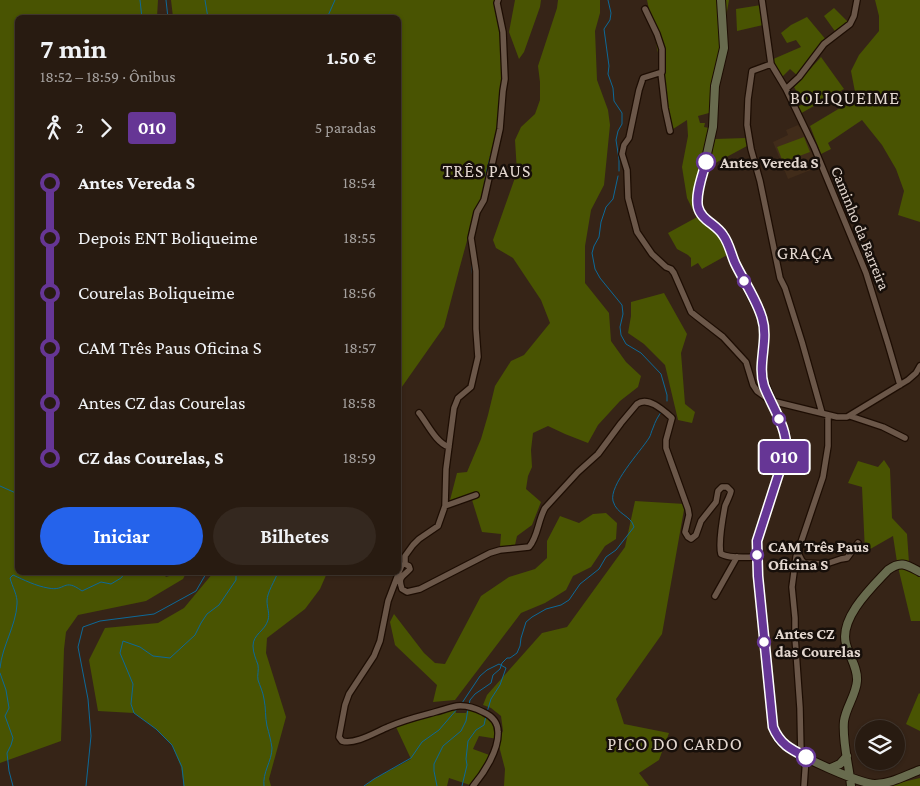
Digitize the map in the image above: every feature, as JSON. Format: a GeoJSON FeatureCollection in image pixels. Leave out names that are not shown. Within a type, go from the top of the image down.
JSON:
{"type":"FeatureCollection","features":[{"type":"Feature","properties":{"kind":"main road"},"geometry":{"type":"LineString","coordinates":[[721,0],[724,48],[715,86],[713,127],[697,199],[700,212],[724,235],[734,261],[762,318],[764,335],[762,374],[765,388],[786,436],[786,446],[778,478],[757,541],[758,576],[773,727],[782,743],[803,756],[867,785],[882,784],[920,770]]}},
{"type":"Feature","properties":{"kind":"main road"},"geometry":{"type":"LineString","coordinates":[[851,786],[844,736],[845,718],[856,690],[857,674],[845,639],[847,625],[860,602],[892,567],[897,564],[904,564],[920,572]]}},
{"type":"Feature","properties":{"kind":"main road"},"geometry":{"type":"LineString","coordinates":[[831,768],[840,764],[847,756]]}},
{"type":"Feature","properties":{"kind":"street"},"geometry":{"type":"LineString","coordinates":[[401,568],[405,564],[406,556],[413,545],[438,526],[445,506],[448,447],[456,402],[471,387],[478,357],[476,271],[472,238],[477,212],[484,200],[500,129],[506,69],[498,0]]}},
{"type":"Feature","properties":{"kind":"street","name":"Caminho da Barreira"},"geometry":{"type":"LineString","coordinates":[[762,0],[771,64],[786,89],[817,156],[866,273],[900,385]]}},
{"type":"Feature","properties":{"kind":"street"},"geometry":{"type":"LineString","coordinates":[[786,89],[799,77],[824,44],[850,24],[854,16],[857,0]]}},
{"type":"Feature","properties":{"kind":"street"},"geometry":{"type":"LineString","coordinates":[[645,9],[662,49],[661,73],[670,131]]}},
{"type":"Feature","properties":{"kind":"street"},"geometry":{"type":"LineString","coordinates":[[771,64],[752,72],[747,125],[780,278],[785,288],[825,414],[828,446],[822,477],[795,562],[792,586],[804,786]]}},
{"type":"Feature","properties":{"kind":"street"},"geometry":{"type":"LineString","coordinates":[[661,73],[643,78],[629,138],[622,150],[628,170],[628,198],[633,218],[638,232],[652,254],[674,273],[691,312],[723,337],[747,364],[753,385],[757,391],[772,402],[842,418],[850,416],[908,380],[916,373],[920,366]]}},
{"type":"Feature","properties":{"kind":"street"},"geometry":{"type":"LineString","coordinates":[[405,564],[410,569],[402,575],[400,583],[402,589],[407,592],[420,589],[490,553],[529,547],[534,540],[545,508],[578,472],[598,454],[621,422],[640,401],[648,401],[672,418],[666,440],[666,448],[688,509],[686,535],[691,539],[696,535],[701,521],[716,502],[718,490],[722,487],[727,487],[730,494],[726,503],[721,554],[724,556],[757,557]]}},
{"type":"Feature","properties":{"kind":"street"},"geometry":{"type":"LineString","coordinates":[[419,413],[439,441],[448,447]]}},
{"type":"Feature","properties":{"kind":"street"},"geometry":{"type":"LineString","coordinates":[[850,416],[883,427],[905,438]]}},
{"type":"Feature","properties":{"kind":"street"},"geometry":{"type":"LineString","coordinates":[[445,506],[476,495]]}},
{"type":"Feature","properties":{"kind":"street"},"geometry":{"type":"LineString","coordinates":[[798,553],[805,563],[830,564],[838,559],[847,558],[858,543]]}},
{"type":"Feature","properties":{"kind":"street"},"geometry":{"type":"LineString","coordinates":[[715,596],[737,557]]}},
{"type":"Feature","properties":{"kind":"street"},"geometry":{"type":"LineString","coordinates":[[398,575],[388,601],[380,641],[374,656],[349,694],[339,734],[342,741],[357,740],[395,724],[455,706],[468,706],[491,716],[496,723],[498,731],[498,738],[488,765],[473,786]]}},
{"type":"Feature","properties":{"kind":"shaded area"},"geometry":{"type":"Polygon","coordinates":[[[798,125],[803,131],[818,167],[788,179],[773,142],[788,135],[786,130],[798,125]]]}},
{"type":"Feature","properties":{"kind":"green space"},"geometry":{"type":"Polygon","coordinates":[[[0,0],[158,0],[157,15],[15,15],[15,575],[164,575],[166,577],[185,575],[183,579],[146,601],[78,615],[66,632],[61,741],[0,763],[0,0]]]}},
{"type":"Feature","properties":{"kind":"green space"},"geometry":{"type":"Polygon","coordinates":[[[171,0],[498,0],[505,69],[500,129],[484,200],[468,237],[444,327],[401,388],[401,15],[173,15],[171,0]]]}},
{"type":"Feature","properties":{"kind":"green space"},"geometry":{"type":"Polygon","coordinates":[[[515,0],[541,0],[524,52],[519,59],[509,32],[515,0]]]}},
{"type":"Feature","properties":{"kind":"green space"},"geometry":{"type":"Polygon","coordinates":[[[558,0],[600,0],[600,13],[595,31],[597,80],[608,110],[610,125],[604,185],[591,210],[585,246],[585,283],[609,313],[611,341],[626,362],[641,376],[638,387],[620,401],[598,425],[588,443],[548,426],[533,433],[532,467],[526,489],[541,502],[532,525],[517,536],[515,545],[500,547],[501,534],[482,532],[472,500],[449,504],[457,473],[467,472],[481,439],[495,386],[511,361],[524,355],[550,323],[541,300],[513,258],[496,248],[493,240],[517,172],[515,140],[521,127],[535,114],[540,100],[538,66],[558,0]]]}},
{"type":"Feature","properties":{"kind":"green space"},"geometry":{"type":"Polygon","coordinates":[[[647,0],[729,0],[709,113],[698,116],[700,123],[705,123],[704,127],[709,128],[694,202],[694,212],[687,198],[682,167],[688,136],[687,120],[670,131],[662,72],[647,0]]]}},
{"type":"Feature","properties":{"kind":"green space"},"geometry":{"type":"Polygon","coordinates":[[[875,0],[920,0],[920,222],[898,215],[904,191],[896,169],[882,145],[862,120],[828,143],[831,149],[821,154],[810,126],[850,102],[855,92],[851,71],[859,55],[879,31],[879,16],[875,0]]]}},
{"type":"Feature","properties":{"kind":"green space"},"geometry":{"type":"Polygon","coordinates":[[[761,5],[763,25],[737,31],[736,9],[761,5]]]}},
{"type":"Feature","properties":{"kind":"green space"},"geometry":{"type":"Polygon","coordinates":[[[834,8],[850,24],[837,34],[824,16],[834,8]]]}},
{"type":"Feature","properties":{"kind":"green space"},"geometry":{"type":"Polygon","coordinates":[[[807,17],[827,41],[799,77],[790,69],[780,79],[771,60],[801,47],[796,40],[787,43],[781,33],[791,25],[807,17]]]}},
{"type":"Feature","properties":{"kind":"green space"},"geometry":{"type":"Polygon","coordinates":[[[821,57],[844,89],[798,115],[794,108],[804,104],[794,87],[821,57]]]}},
{"type":"Feature","properties":{"kind":"green space"},"geometry":{"type":"Polygon","coordinates":[[[804,137],[810,152],[783,162],[777,147],[804,137]]]}},
{"type":"Feature","properties":{"kind":"green space"},"geometry":{"type":"Polygon","coordinates":[[[746,138],[747,146],[708,167],[715,139],[746,138]]]}},
{"type":"Feature","properties":{"kind":"green space"},"geometry":{"type":"Polygon","coordinates":[[[699,216],[721,237],[729,254],[702,269],[698,263],[691,267],[691,258],[677,249],[668,233],[699,216]]]}},
{"type":"Feature","properties":{"kind":"green space"},"geometry":{"type":"Polygon","coordinates":[[[664,293],[687,334],[681,353],[685,404],[695,412],[692,423],[678,420],[665,365],[644,344],[628,333],[631,302],[664,293]]]}},
{"type":"Feature","properties":{"kind":"green space"},"geometry":{"type":"Polygon","coordinates":[[[884,460],[890,469],[892,518],[907,534],[909,563],[897,562],[893,536],[865,552],[862,487],[848,483],[858,461],[878,467],[884,460]]]}},
{"type":"Feature","properties":{"kind":"green space"},"geometry":{"type":"Polygon","coordinates":[[[635,501],[685,504],[662,634],[616,699],[624,724],[669,733],[659,760],[639,773],[649,786],[504,786],[505,769],[498,742],[503,731],[501,716],[491,708],[483,705],[487,695],[542,633],[567,627],[625,547],[635,501]]]}},
{"type":"Feature","properties":{"kind":"green space"},"geometry":{"type":"Polygon","coordinates":[[[606,513],[617,523],[616,539],[605,546],[591,567],[573,576],[566,590],[545,603],[521,613],[455,700],[433,702],[437,685],[395,645],[390,622],[394,614],[424,653],[435,663],[445,664],[481,596],[509,577],[535,569],[547,558],[547,541],[560,516],[579,523],[593,514],[606,513]]]}},
{"type":"Feature","properties":{"kind":"green space"},"geometry":{"type":"Polygon","coordinates":[[[898,567],[920,574],[920,621],[911,621],[898,567]]]}},
{"type":"Feature","properties":{"kind":"green space"},"geometry":{"type":"Polygon","coordinates":[[[211,575],[326,575],[320,589],[305,609],[267,638],[266,653],[286,717],[269,779],[271,786],[184,786],[181,767],[172,745],[156,729],[134,713],[98,711],[89,660],[105,628],[158,623],[184,608],[211,575]]]}},
{"type":"Feature","properties":{"kind":"green space"},"geometry":{"type":"Polygon","coordinates":[[[920,694],[920,731],[906,724],[920,694]]]}},
{"type":"Feature","properties":{"kind":"green space"},"geometry":{"type":"Polygon","coordinates":[[[455,706],[456,713],[466,713],[468,708],[494,719],[498,739],[479,736],[473,749],[492,756],[473,786],[449,778],[447,786],[365,786],[411,759],[396,727],[455,706]]]}},
{"type":"Feature","properties":{"kind":"green space"},"geometry":{"type":"Polygon","coordinates":[[[920,778],[920,786],[886,786],[920,778]]]}},
{"type":"Feature","properties":{"kind":"waterway"},"geometry":{"type":"LineString","coordinates":[[140,0],[142,15]]}},
{"type":"Feature","properties":{"kind":"waterway"},"geometry":{"type":"LineString","coordinates":[[166,0],[168,15]]}},
{"type":"Feature","properties":{"kind":"waterway"},"geometry":{"type":"LineString","coordinates":[[205,0],[208,15]]}},
{"type":"Feature","properties":{"kind":"waterway"},"geometry":{"type":"LineString","coordinates":[[328,15],[335,0]]}},
{"type":"Feature","properties":{"kind":"waterway"},"geometry":{"type":"LineString","coordinates":[[608,0],[611,13],[610,20],[604,29],[609,66],[608,74],[613,88],[614,101],[622,113],[622,124],[616,140],[619,171]]}},
{"type":"Feature","properties":{"kind":"waterway"},"geometry":{"type":"LineString","coordinates":[[484,188],[492,151]]}},
{"type":"Feature","properties":{"kind":"waterway"},"geometry":{"type":"LineString","coordinates":[[618,176],[613,199],[606,207],[599,237],[592,253],[595,269],[622,305],[621,335],[626,344],[641,353],[661,374],[667,401]]}},
{"type":"Feature","properties":{"kind":"waterway"},"geometry":{"type":"LineString","coordinates":[[472,264],[473,285]]}},
{"type":"Feature","properties":{"kind":"waterway"},"geometry":{"type":"LineString","coordinates":[[469,705],[470,700],[475,694],[491,683],[493,675],[500,669],[502,663],[517,653],[526,622],[546,609],[561,605],[569,600],[580,584],[599,569],[606,557],[616,550],[634,527],[630,520],[615,506],[613,494],[620,478],[650,437],[662,411]]}},
{"type":"Feature","properties":{"kind":"waterway"},"geometry":{"type":"LineString","coordinates":[[0,486],[15,493]]}},
{"type":"Feature","properties":{"kind":"waterway"},"geometry":{"type":"LineString","coordinates":[[0,668],[3,652],[16,612],[17,598],[10,578],[13,575],[44,587],[54,589],[71,585],[82,591],[101,582],[111,584],[124,575]]}},
{"type":"Feature","properties":{"kind":"waterway"},"geometry":{"type":"LineString","coordinates":[[86,786],[91,736],[88,699],[78,647],[83,627],[100,621],[154,614],[196,591],[205,575]]}},
{"type":"Feature","properties":{"kind":"waterway"},"geometry":{"type":"LineString","coordinates":[[184,786],[182,767],[172,745],[156,729],[134,713],[131,704],[133,684],[120,653],[123,641],[140,647],[153,656],[170,658],[195,635],[207,614],[219,605],[236,580],[236,575]]}},
{"type":"Feature","properties":{"kind":"waterway"},"geometry":{"type":"LineString","coordinates":[[264,786],[264,776],[272,748],[266,723],[264,696],[258,680],[258,665],[253,646],[255,638],[268,620],[267,598],[277,575]]}},
{"type":"Feature","properties":{"kind":"waterway"},"geometry":{"type":"LineString","coordinates":[[462,703],[480,676],[499,664],[506,668],[487,712]]}},
{"type":"Feature","properties":{"kind":"waterway"},"geometry":{"type":"LineString","coordinates":[[0,673],[6,690],[9,708],[5,716],[13,738],[7,753],[13,786]]}},
{"type":"Feature","properties":{"kind":"waterway"},"geometry":{"type":"LineString","coordinates":[[364,786],[411,758],[422,742],[439,730],[458,708]]}},
{"type":"Feature","properties":{"kind":"waterway"},"geometry":{"type":"LineString","coordinates":[[437,786],[434,764],[443,746],[461,731],[466,721],[468,709]]}},
{"type":"Feature","properties":{"kind":"waterway"},"geometry":{"type":"LineString","coordinates":[[462,786],[467,765],[468,741],[476,730],[484,725],[486,716]]}},
{"type":"Feature","properties":{"kind":"bus line","name":"010"},"geometry":{"type":"LineString","coordinates":[[706,162],[697,199],[698,209],[724,235],[734,261],[760,311],[764,324],[763,380],[787,440],[786,451],[778,478],[757,541],[758,576],[773,727],[782,743],[806,757]]}},
{"type":"Feature","properties":{"kind":"place","name":"Antes Vereda S"},"geometry":{"type":"Point","coordinates":[706,162]}},
{"type":"Feature","properties":{"kind":"place","name":"CAM Três Paus Oficina S"},"geometry":{"type":"Point","coordinates":[757,555]}},
{"type":"Feature","properties":{"kind":"place","name":"Antes CZ das Courelas"},"geometry":{"type":"Point","coordinates":[764,642]}},
{"type":"Feature","properties":{"kind":"district","name":"BOLIQUEIME"},"geometry":{"type":"Point","coordinates":[845,98]}},
{"type":"Feature","properties":{"kind":"district","name":"TRÊS PAUS"},"geometry":{"type":"Point","coordinates":[487,171]}},
{"type":"Feature","properties":{"kind":"district","name":"GRAÇA"},"geometry":{"type":"Point","coordinates":[805,253]}},
{"type":"Feature","properties":{"kind":"district","name":"PICO DO CARDO"},"geometry":{"type":"Point","coordinates":[675,744]}}]}
